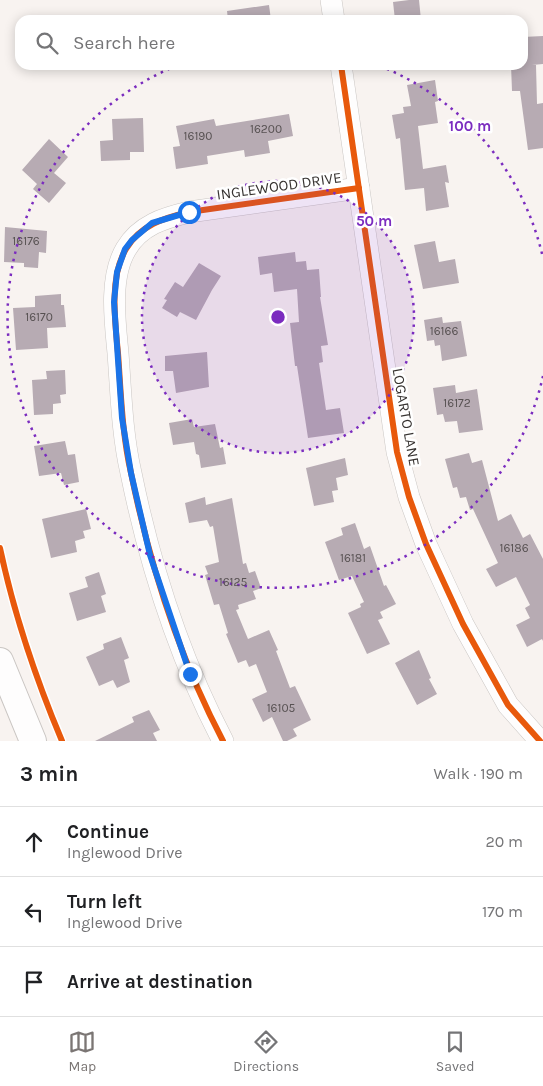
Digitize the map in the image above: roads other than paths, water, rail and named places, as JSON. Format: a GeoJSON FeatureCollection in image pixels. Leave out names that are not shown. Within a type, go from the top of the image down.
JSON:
{"type":"FeatureCollection","features":[{"type":"Feature","properties":{"kind":"main road"},"geometry":{"type":"LineString","coordinates":[[0,661],[33,741]]}},
{"type":"Feature","properties":{"kind":"street"},"geometry":{"type":"LineString","coordinates":[[331,0],[333,15]]}},
{"type":"Feature","properties":{"kind":"street","name":"LOGARTO LANE"},"geometry":{"type":"LineString","coordinates":[[342,70],[398,452],[409,497],[426,544],[463,624],[508,705],[540,741]]}},
{"type":"Feature","properties":{"kind":"street","name":"INGLEWOOD DRIVE"},"geometry":{"type":"LineString","coordinates":[[223,741],[190,674],[150,555],[131,473],[122,418],[114,302],[117,272],[125,249],[127,235],[152,223],[189,212],[359,188]]}}]}
